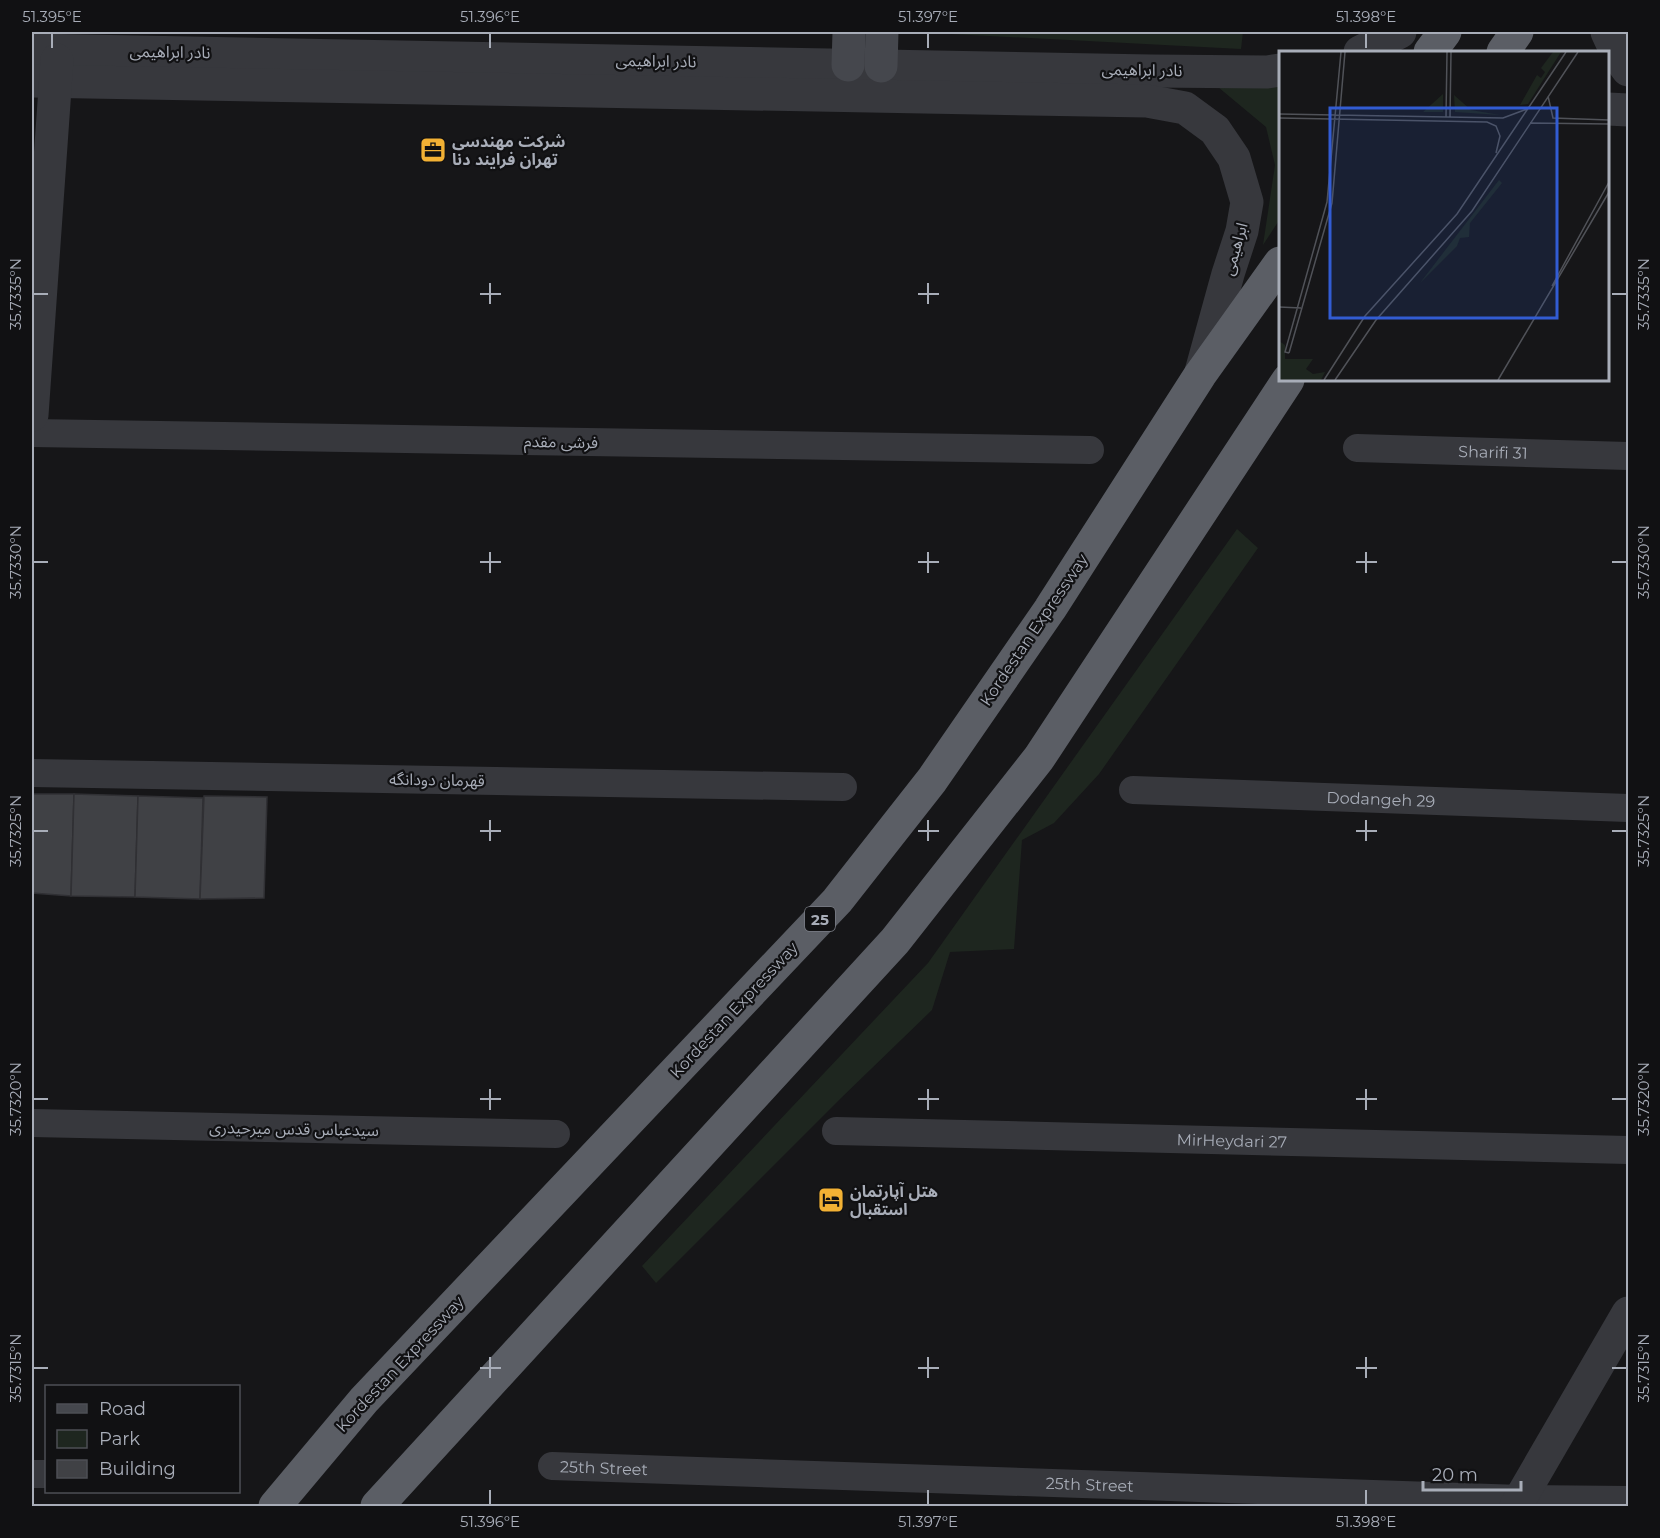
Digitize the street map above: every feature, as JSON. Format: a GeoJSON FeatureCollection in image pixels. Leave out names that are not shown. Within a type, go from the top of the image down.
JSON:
{"type":"FeatureCollection","features":[{"type":"Feature","properties":{"kind":"highway"},"geometry":{"type":"LineString","coordinates":[[1431,51],[1445,32]]}},
{"type":"Feature","properties":{"kind":"highway"},"geometry":{"type":"LineString","coordinates":[[1504,51],[1517,32]]}},
{"type":"Feature","properties":{"kind":"highway","name":"Kordestan Expressway"},"geometry":{"type":"LineString","coordinates":[[275,1506],[364,1400],[837,901],[946,761],[1050,609],[1200,375],[1279,266]]}},
{"type":"Feature","properties":{"kind":"highway"},"geometry":{"type":"LineString","coordinates":[[377,1506],[895,941],[1039,758],[1287,381]]}},
{"type":"Feature","properties":{"kind":"main road"},"geometry":{"type":"LineString","coordinates":[[849,32],[865,81]]}},
{"type":"Feature","properties":{"kind":"main road"},"geometry":{"type":"LineString","coordinates":[[865,81],[882,32]]}},
{"type":"Feature","properties":{"kind":"street"},"geometry":{"type":"LineString","coordinates":[[1362,51],[1400,32]]}},
{"type":"Feature","properties":{"kind":"street"},"geometry":{"type":"LineString","coordinates":[[1607,32],[1619,58],[1629,70]]}},
{"type":"Feature","properties":{"kind":"street","name":"نادر ابراهیمی"},"geometry":{"type":"LineString","coordinates":[[47,59],[865,81],[1148,101]]}},
{"type":"Feature","properties":{"kind":"street"},"geometry":{"type":"LineString","coordinates":[[32,415],[47,59]]}},
{"type":"Feature","properties":{"kind":"street","name":"نادر ابراهیمی"},"geometry":{"type":"LineString","coordinates":[[865,81],[1150,71],[1279,70]]}},
{"type":"Feature","properties":{"kind":"street","name":"ابراهیمی"},"geometry":{"type":"LineString","coordinates":[[1148,101],[1185,108],[1215,130],[1234,158],[1247,202],[1242,231],[1200,375]]}},
{"type":"Feature","properties":{"kind":"street"},"geometry":{"type":"LineString","coordinates":[[1609,109],[1629,110]]}},
{"type":"Feature","properties":{"kind":"street","name":"فرشی مقدم"},"geometry":{"type":"LineString","coordinates":[[32,433],[1090,450]]}},
{"type":"Feature","properties":{"kind":"street","name":"Sharifi 31"},"geometry":{"type":"LineString","coordinates":[[1357,448],[1629,456]]}},
{"type":"Feature","properties":{"kind":"street","name":"قهرمان دودانگه"},"geometry":{"type":"LineString","coordinates":[[32,773],[843,787]]}},
{"type":"Feature","properties":{"kind":"street","name":"Dodangeh 29"},"geometry":{"type":"LineString","coordinates":[[1133,790],[1629,808]]}},
{"type":"Feature","properties":{"kind":"street","name":"سیدعباس قدس میرحیدری"},"geometry":{"type":"LineString","coordinates":[[32,1123],[556,1134]]}},
{"type":"Feature","properties":{"kind":"street","name":"MirHeydari 27"},"geometry":{"type":"LineString","coordinates":[[836,1131],[1629,1150]]}},
{"type":"Feature","properties":{"kind":"street"},"geometry":{"type":"LineString","coordinates":[[1518,1503],[1628,1308]]}},
{"type":"Feature","properties":{"kind":"street","name":"25th Street"},"geometry":{"type":"LineString","coordinates":[[552,1466],[1518,1503],[1629,1500]]}},
{"type":"Feature","properties":{"kind":"green space"},"geometry":{"type":"Polygon","coordinates":[[[913,32],[1243,32],[1241,49],[913,32]]]}},
{"type":"Feature","properties":{"kind":"green space"},"geometry":{"type":"Polygon","coordinates":[[[1279,80],[1279,221],[1263,245],[1275,165],[1266,127],[1212,82],[1279,80]]]}},
{"type":"Feature","properties":{"kind":"green space"},"geometry":{"type":"Polygon","coordinates":[[[1237,529],[1258,548],[1099,774],[1054,823],[1022,840],[1014,949],[950,952],[932,1010],[656,1283],[642,1266],[928,963],[1237,529]]]}},
{"type":"Feature","properties":{"kind":"building"},"geometry":{"type":"Polygon","coordinates":[[[32,794],[74,794],[71,896],[32,893],[32,794]]]}},
{"type":"Feature","properties":{"kind":"building"},"geometry":{"type":"Polygon","coordinates":[[[74,794],[138,796],[135,897],[71,896],[74,794]]]}},
{"type":"Feature","properties":{"kind":"building"},"geometry":{"type":"Polygon","coordinates":[[[138,796],[203,798],[200,899],[135,897],[138,796]]]}},
{"type":"Feature","properties":{"kind":"building"},"geometry":{"type":"Polygon","coordinates":[[[204,796],[267,797],[264,898],[200,899],[204,796]]]}},
{"type":"Feature","properties":{"kind":"place","name":"شرکت مهندسی تهران فرایند دنا"},"geometry":{"type":"Point","coordinates":[433,150]}},
{"type":"Feature","properties":{"kind":"place","name":"هتل آپارتمان استقبال"},"geometry":{"type":"Point","coordinates":[831,1200]}}]}
